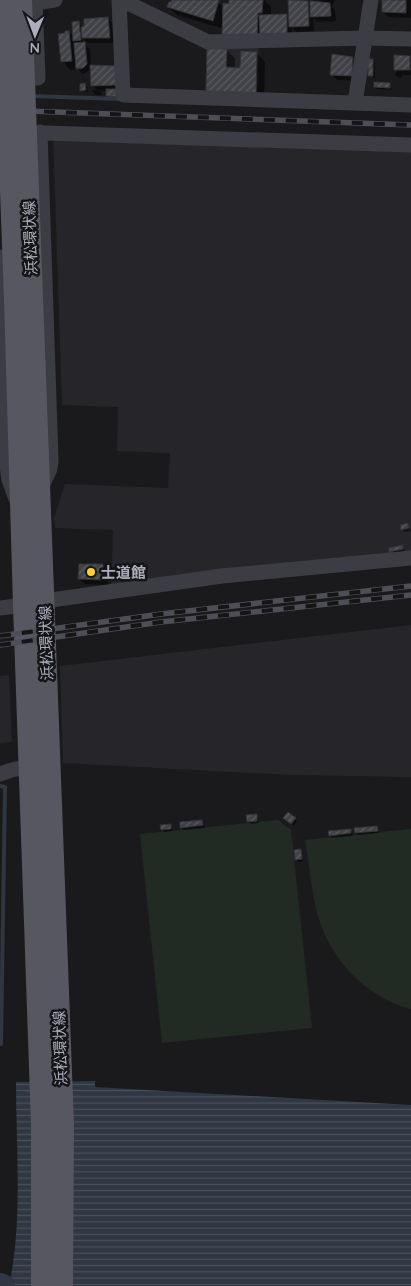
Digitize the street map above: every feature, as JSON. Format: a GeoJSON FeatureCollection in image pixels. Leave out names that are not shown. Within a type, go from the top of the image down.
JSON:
{"type":"FeatureCollection","features":[{"type":"Feature","properties":{"kind":"main road","name":"浜松環状線"},"geometry":{"type":"LineString","coordinates":[[4,0],[39,493],[34,603],[36,757],[50,1068],[64,1174],[62,1286]]}},
{"type":"Feature","properties":{"kind":"main road","name":"浜松環状線"},"geometry":{"type":"LineString","coordinates":[[30,1],[22,508],[34,603]]}},
{"type":"Feature","properties":{"kind":"main road","name":"浜松環状線"},"geometry":{"type":"LineString","coordinates":[[42,1286],[43,1175],[50,1068]]}},
{"type":"Feature","properties":{"kind":"street"},"geometry":{"type":"LineString","coordinates":[[0,7],[30,1],[55,0]]}},
{"type":"Feature","properties":{"kind":"street"},"geometry":{"type":"LineString","coordinates":[[355,103],[371,0]]}},
{"type":"Feature","properties":{"kind":"street"},"geometry":{"type":"LineString","coordinates":[[0,80],[38,78],[30,1]]}},
{"type":"Feature","properties":{"kind":"street"},"geometry":{"type":"LineString","coordinates":[[411,40],[365,38],[208,42],[130,4],[120,2],[123,95],[411,105]]}},
{"type":"Feature","properties":{"kind":"street"},"geometry":{"type":"LineString","coordinates":[[0,133],[40,132],[411,145]]}},
{"type":"Feature","properties":{"kind":"street"},"geometry":{"type":"LineString","coordinates":[[39,493],[47,478],[51,460],[40,132]]}},
{"type":"Feature","properties":{"kind":"street"},"geometry":{"type":"LineString","coordinates":[[0,257],[7,465],[13,493],[22,508]]}},
{"type":"Feature","properties":{"kind":"street"},"geometry":{"type":"LineString","coordinates":[[0,608],[222,576],[411,558]]}},
{"type":"Feature","properties":{"kind":"street"},"geometry":{"type":"LineString","coordinates":[[0,774],[36,757]]}},
{"type":"Feature","properties":{"kind":"shaded area"},"geometry":{"type":"Polygon","coordinates":[[[259,45],[257,96],[205,94],[207,46],[259,45]]]}},
{"type":"Feature","properties":{"kind":"shaded area"},"geometry":{"type":"Polygon","coordinates":[[[53,135],[411,148],[411,554],[111,587],[113,530],[55,528],[54,518],[65,484],[168,488],[170,453],[117,451],[118,407],[62,405],[53,135]]]}},
{"type":"Feature","properties":{"kind":"shaded area"},"geometry":{"type":"Polygon","coordinates":[[[411,625],[411,777],[291,775],[63,763],[60,666],[411,625]]]}},
{"type":"Feature","properties":{"kind":"shaded area"},"geometry":{"type":"Polygon","coordinates":[[[9,675],[12,742],[0,743],[0,676],[9,675]]]}},
{"type":"Feature","properties":{"kind":"shaded area"},"geometry":{"type":"Polygon","coordinates":[[[278,820],[291,830],[312,1028],[162,1043],[140,834],[278,820]]]}},
{"type":"Feature","properties":{"kind":"shaded area"},"geometry":{"type":"Polygon","coordinates":[[[411,829],[411,1009],[378,995],[363,984],[350,972],[328,942],[316,908],[305,840],[411,829]]]}},
{"type":"Feature","properties":{"kind":"water"},"geometry":{"type":"Polygon","coordinates":[[[95,1081],[95,1087],[411,1105],[411,1286],[9,1286],[16,1236],[17,1210],[16,1082],[95,1081]]]}},
{"type":"Feature","properties":{"kind":"building"},"geometry":{"type":"Polygon","coordinates":[[[172,0],[219,0],[213,21],[167,7],[172,0]]]}},
{"type":"Feature","properties":{"kind":"building"},"geometry":{"type":"Polygon","coordinates":[[[229,0],[263,0],[262,13],[258,13],[257,38],[222,37],[223,3],[229,4],[229,0]]]}},
{"type":"Feature","properties":{"kind":"building"},"geometry":{"type":"Polygon","coordinates":[[[288,0],[308,1],[309,26],[289,27],[288,0]]]}},
{"type":"Feature","properties":{"kind":"building"},"geometry":{"type":"Polygon","coordinates":[[[382,0],[406,0],[406,13],[382,12],[382,0]]]}},
{"type":"Feature","properties":{"kind":"building"},"geometry":{"type":"Polygon","coordinates":[[[310,1],[330,3],[331,16],[310,17],[310,1]]]}},
{"type":"Feature","properties":{"kind":"building"},"geometry":{"type":"Polygon","coordinates":[[[287,14],[287,36],[260,35],[259,15],[287,14]]]}},
{"type":"Feature","properties":{"kind":"building"},"geometry":{"type":"Polygon","coordinates":[[[108,17],[110,38],[82,38],[81,27],[84,26],[84,19],[108,17]]]}},
{"type":"Feature","properties":{"kind":"building"},"geometry":{"type":"Polygon","coordinates":[[[79,21],[81,40],[73,41],[72,22],[79,21]]]}},
{"type":"Feature","properties":{"kind":"building"},"geometry":{"type":"Polygon","coordinates":[[[65,31],[69,31],[72,61],[61,62],[58,34],[65,33],[65,31]]]}},
{"type":"Feature","properties":{"kind":"building"},"geometry":{"type":"Polygon","coordinates":[[[85,42],[87,64],[83,68],[76,69],[74,43],[85,42]]]}},
{"type":"Feature","properties":{"kind":"building"},"geometry":{"type":"Polygon","coordinates":[[[207,48],[227,49],[226,67],[240,68],[241,51],[257,52],[256,94],[206,92],[207,48]]]}},
{"type":"Feature","properties":{"kind":"building"},"geometry":{"type":"Polygon","coordinates":[[[332,54],[353,57],[352,76],[330,75],[332,54]]]}},
{"type":"Feature","properties":{"kind":"building"},"geometry":{"type":"Polygon","coordinates":[[[394,55],[410,56],[410,70],[394,70],[394,55]]]}},
{"type":"Feature","properties":{"kind":"building"},"geometry":{"type":"Polygon","coordinates":[[[368,59],[373,59],[373,76],[368,76],[368,59]]]}},
{"type":"Feature","properties":{"kind":"building"},"geometry":{"type":"Polygon","coordinates":[[[90,65],[116,66],[116,85],[91,86],[90,65]]]}},
{"type":"Feature","properties":{"kind":"building"},"geometry":{"type":"Polygon","coordinates":[[[374,82],[390,83],[390,88],[374,87],[374,82]]]}},
{"type":"Feature","properties":{"kind":"building"},"geometry":{"type":"Polygon","coordinates":[[[85,83],[86,90],[80,91],[80,84],[85,83]]]}},
{"type":"Feature","properties":{"kind":"building"},"geometry":{"type":"Polygon","coordinates":[[[106,89],[117,89],[116,97],[106,96],[106,89]]]}},
{"type":"Feature","properties":{"kind":"building"},"geometry":{"type":"Polygon","coordinates":[[[408,523],[409,528],[401,530],[400,525],[408,523]]]}},
{"type":"Feature","properties":{"kind":"building"},"geometry":{"type":"Polygon","coordinates":[[[403,545],[403,549],[389,552],[389,548],[403,545]]]}},
{"type":"Feature","properties":{"kind":"building"},"geometry":{"type":"Polygon","coordinates":[[[79,564],[103,564],[103,580],[78,579],[79,564]]]}},
{"type":"Feature","properties":{"kind":"building"},"geometry":{"type":"Polygon","coordinates":[[[118,570],[125,570],[125,579],[118,580],[118,570]]]}},
{"type":"Feature","properties":{"kind":"building"},"geometry":{"type":"Polygon","coordinates":[[[288,812],[296,818],[291,824],[283,818],[288,812]]]}},
{"type":"Feature","properties":{"kind":"building"},"geometry":{"type":"Polygon","coordinates":[[[257,814],[257,821],[247,822],[246,815],[257,814]]]}},
{"type":"Feature","properties":{"kind":"building"},"geometry":{"type":"Polygon","coordinates":[[[202,820],[203,825],[180,828],[180,822],[202,820]]]}},
{"type":"Feature","properties":{"kind":"building"},"geometry":{"type":"Polygon","coordinates":[[[171,824],[171,829],[161,830],[160,825],[171,824]]]}},
{"type":"Feature","properties":{"kind":"building"},"geometry":{"type":"Polygon","coordinates":[[[377,826],[378,831],[355,833],[354,828],[377,826]]]}},
{"type":"Feature","properties":{"kind":"building"},"geometry":{"type":"Polygon","coordinates":[[[351,829],[351,833],[329,836],[328,831],[351,829]]]}},
{"type":"Feature","properties":{"kind":"building"},"geometry":{"type":"Polygon","coordinates":[[[301,849],[302,859],[295,860],[294,850],[301,849]]]}},
{"type":"Feature","properties":{"kind":"waterway"},"geometry":{"type":"LineString","coordinates":[[31,96],[121,99]]}},
{"type":"Feature","properties":{"kind":"waterway"},"geometry":{"type":"LineString","coordinates":[[0,786],[5,787],[1,1044]]}},
{"type":"Feature","properties":{"kind":"railway"},"geometry":{"type":"LineString","coordinates":[[0,110],[411,125]]}},
{"type":"Feature","properties":{"kind":"railway"},"geometry":{"type":"LineString","coordinates":[[0,636],[161,614],[411,586]]}},
{"type":"Feature","properties":{"kind":"railway"},"geometry":{"type":"LineString","coordinates":[[0,645],[161,622],[411,595]]}},
{"type":"Feature","properties":{"kind":"place","name":"士道館"},"geometry":{"type":"Point","coordinates":[91,572]}}]}
